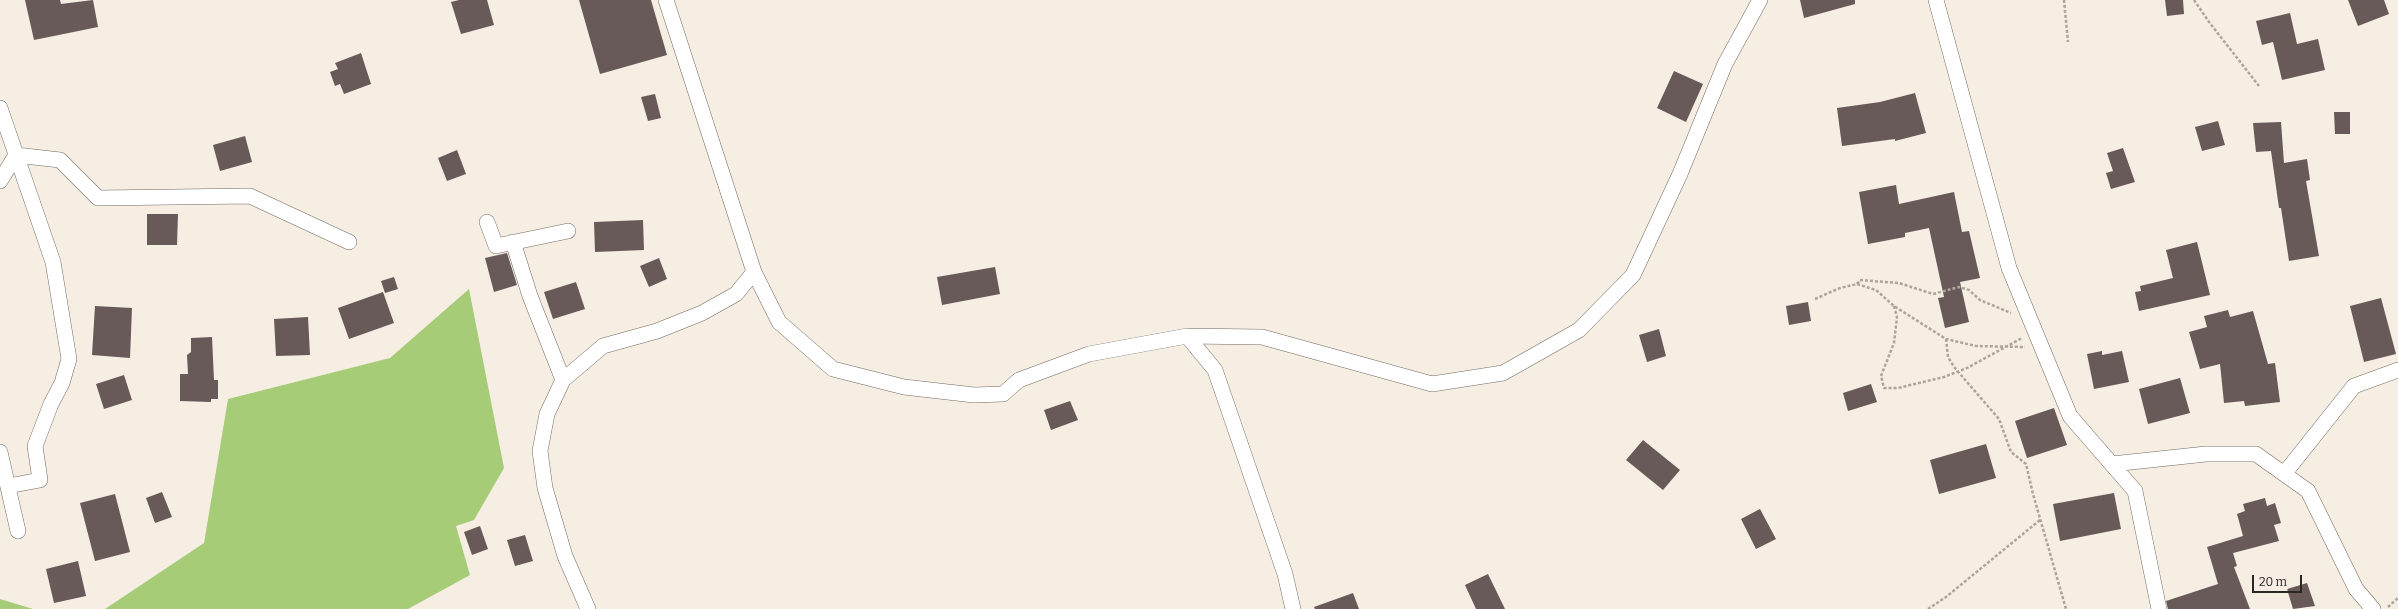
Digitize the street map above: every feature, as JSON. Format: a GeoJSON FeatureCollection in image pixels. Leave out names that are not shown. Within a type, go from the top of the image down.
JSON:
{"type":"FeatureCollection","features":[{"type":"Feature","properties":{"kind":"street"},"geometry":{"type":"LineString","coordinates":[[666,0],[754,272],[779,322],[833,369],[904,387],[974,395],[1003,394],[1019,380],[1089,354],[1187,336],[1262,337],[1432,384],[1503,373],[1579,330],[1633,275],[1680,174],[1725,64],[1760,0]]}},
{"type":"Feature","properties":{"kind":"street"},"geometry":{"type":"LineString","coordinates":[[1936,0],[2009,268],[2070,416],[2135,491],[2159,609]]}},
{"type":"Feature","properties":{"kind":"street"},"geometry":{"type":"LineString","coordinates":[[0,108],[53,262],[69,359],[62,383],[51,404],[36,446],[40,480],[8,486]]}},
{"type":"Feature","properties":{"kind":"street"},"geometry":{"type":"LineString","coordinates":[[0,181],[16,155]]}},
{"type":"Feature","properties":{"kind":"street"},"geometry":{"type":"LineString","coordinates":[[16,155],[60,160],[98,198],[250,196],[349,242]]}},
{"type":"Feature","properties":{"kind":"street"},"geometry":{"type":"LineString","coordinates":[[487,222],[496,246],[568,231]]}},
{"type":"Feature","properties":{"kind":"street"},"geometry":{"type":"LineString","coordinates":[[513,242],[530,296],[563,380]]}},
{"type":"Feature","properties":{"kind":"street"},"geometry":{"type":"LineString","coordinates":[[588,609],[565,556],[545,488],[540,451],[547,414],[563,380],[604,346],[657,331],[702,313],[736,294],[754,272]]}},
{"type":"Feature","properties":{"kind":"street"},"geometry":{"type":"LineString","coordinates":[[1187,336],[1215,370],[1285,574],[1293,609]]}},
{"type":"Feature","properties":{"kind":"street"},"geometry":{"type":"LineString","coordinates":[[2284,474],[2354,386],[2398,370]]}},
{"type":"Feature","properties":{"kind":"street"},"geometry":{"type":"LineString","coordinates":[[0,452],[18,531]]}},
{"type":"Feature","properties":{"kind":"street"},"geometry":{"type":"LineString","coordinates":[[2112,464],[2206,454],[2256,454],[2308,491],[2356,590],[2373,609]]}},
{"type":"Feature","properties":{"kind":"path"},"geometry":{"type":"LineString","coordinates":[[2064,0],[2068,42]]}},
{"type":"Feature","properties":{"kind":"path"},"geometry":{"type":"LineString","coordinates":[[2194,0],[2209,22],[2259,86]]}},
{"type":"Feature","properties":{"kind":"path"},"geometry":{"type":"LineString","coordinates":[[1857,284],[1860,280],[1899,283],[1933,294],[1959,287],[1969,290],[1980,300],[2001,310],[2020,316],[2029,317]]}},
{"type":"Feature","properties":{"kind":"path"},"geometry":{"type":"LineString","coordinates":[[1815,299],[1840,288],[1857,284],[1876,290],[1894,306],[1946,339],[1976,346],[2007,345],[2038,339]]}},
{"type":"Feature","properties":{"kind":"path"},"geometry":{"type":"LineString","coordinates":[[1894,306],[1897,317],[1894,343],[1881,376],[1884,388],[1898,388],[1944,377],[2007,345],[2030,348],[2038,339]]}},
{"type":"Feature","properties":{"kind":"path"},"geometry":{"type":"LineString","coordinates":[[1946,339],[1948,357],[1957,371],[1999,419],[2011,452],[2026,464],[2040,520],[2066,609]]}},
{"type":"Feature","properties":{"kind":"path"},"geometry":{"type":"LineString","coordinates":[[1928,609],[1946,597],[2040,520]]}},
{"type":"Feature","properties":{"kind":"path"},"geometry":{"type":"LineString","coordinates":[[2386,609],[2398,598]]}},
{"type":"Feature","properties":{"kind":"green space"},"geometry":{"type":"Polygon","coordinates":[[[469,289],[504,468],[474,520],[456,526],[470,575],[408,609],[105,609],[204,543],[228,399],[390,358],[469,289]]]}},
{"type":"Feature","properties":{"kind":"green space"},"geometry":{"type":"Polygon","coordinates":[[[0,599],[33,609],[0,609],[0,599]]]}},
{"type":"Feature","properties":{"kind":"building"},"geometry":{"type":"Polygon","coordinates":[[[25,0],[60,0],[61,4],[93,0],[98,27],[34,40],[25,0]]]}},
{"type":"Feature","properties":{"kind":"building"},"geometry":{"type":"Polygon","coordinates":[[[459,0],[487,0],[494,25],[461,34],[451,2],[459,0]]]}},
{"type":"Feature","properties":{"kind":"building"},"geometry":{"type":"Polygon","coordinates":[[[579,0],[651,0],[667,55],[600,74],[579,0]]]}},
{"type":"Feature","properties":{"kind":"building"},"geometry":{"type":"Polygon","coordinates":[[[1800,0],[1855,0],[1855,4],[1804,18],[1800,0]]]}},
{"type":"Feature","properties":{"kind":"building"},"geometry":{"type":"Polygon","coordinates":[[[2165,0],[2183,0],[2184,14],[2167,16],[2165,0]]]}},
{"type":"Feature","properties":{"kind":"building"},"geometry":{"type":"Polygon","coordinates":[[[2348,0],[2384,0],[2389,14],[2358,26],[2348,0]]]}},
{"type":"Feature","properties":{"kind":"building"},"geometry":{"type":"Polygon","coordinates":[[[2290,13],[2297,44],[2318,39],[2325,70],[2282,80],[2273,42],[2262,45],[2256,21],[2290,13]]]}},
{"type":"Feature","properties":{"kind":"building"},"geometry":{"type":"Polygon","coordinates":[[[361,53],[371,84],[344,94],[340,84],[335,86],[330,72],[338,69],[335,63],[361,53]]]}},
{"type":"Feature","properties":{"kind":"building"},"geometry":{"type":"Polygon","coordinates":[[[1674,71],[1703,84],[1686,122],[1657,108],[1674,71]]]}},
{"type":"Feature","properties":{"kind":"building"},"geometry":{"type":"Polygon","coordinates":[[[1915,93],[1926,133],[1895,141],[1895,139],[1842,146],[1837,108],[1880,102],[1915,93]]]}},
{"type":"Feature","properties":{"kind":"building"},"geometry":{"type":"Polygon","coordinates":[[[655,94],[661,118],[648,121],[641,97],[655,94]]]}},
{"type":"Feature","properties":{"kind":"building"},"geometry":{"type":"Polygon","coordinates":[[[2334,112],[2350,112],[2350,134],[2335,134],[2334,112]]]}},
{"type":"Feature","properties":{"kind":"building"},"geometry":{"type":"Polygon","coordinates":[[[2218,121],[2225,145],[2202,151],[2195,127],[2218,121]]]}},
{"type":"Feature","properties":{"kind":"building"},"geometry":{"type":"Polygon","coordinates":[[[2281,122],[2284,163],[2307,159],[2310,180],[2306,181],[2319,256],[2289,261],[2281,208],[2279,208],[2271,151],[2256,152],[2253,123],[2281,122]]]}},
{"type":"Feature","properties":{"kind":"building"},"geometry":{"type":"Polygon","coordinates":[[[245,136],[252,162],[220,171],[213,145],[245,136]]]}},
{"type":"Feature","properties":{"kind":"building"},"geometry":{"type":"Polygon","coordinates":[[[2123,148],[2135,182],[2111,189],[2106,173],[2113,171],[2107,153],[2123,148]]]}},
{"type":"Feature","properties":{"kind":"building"},"geometry":{"type":"Polygon","coordinates":[[[457,150],[466,174],[447,181],[438,158],[457,150]]]}},
{"type":"Feature","properties":{"kind":"building"},"geometry":{"type":"Polygon","coordinates":[[[1896,185],[1899,204],[1954,192],[1962,232],[1969,231],[1980,278],[1960,282],[1969,322],[1945,328],[1938,298],[1944,297],[1929,228],[1905,233],[1905,237],[1868,244],[1859,192],[1896,185]]]}},
{"type":"Feature","properties":{"kind":"building"},"geometry":{"type":"Polygon","coordinates":[[[147,214],[178,214],[177,245],[147,245],[147,214]]]}},
{"type":"Feature","properties":{"kind":"building"},"geometry":{"type":"Polygon","coordinates":[[[643,220],[644,250],[595,252],[594,222],[643,220]]]}},
{"type":"Feature","properties":{"kind":"building"},"geometry":{"type":"Polygon","coordinates":[[[2197,242],[2210,295],[2139,311],[2135,292],[2141,291],[2140,286],[2173,278],[2166,250],[2197,242]]]}},
{"type":"Feature","properties":{"kind":"building"},"geometry":{"type":"Polygon","coordinates":[[[507,253],[517,285],[494,292],[485,258],[507,253]]]}},
{"type":"Feature","properties":{"kind":"building"},"geometry":{"type":"Polygon","coordinates":[[[659,258],[667,279],[649,287],[640,266],[659,258]]]}},
{"type":"Feature","properties":{"kind":"building"},"geometry":{"type":"Polygon","coordinates":[[[995,267],[1000,294],[942,305],[937,277],[995,267]]]}},
{"type":"Feature","properties":{"kind":"building"},"geometry":{"type":"Polygon","coordinates":[[[394,277],[398,289],[385,293],[381,281],[394,277]]]}},
{"type":"Feature","properties":{"kind":"building"},"geometry":{"type":"Polygon","coordinates":[[[576,282],[585,309],[553,319],[544,292],[576,282]]]}},
{"type":"Feature","properties":{"kind":"building"},"geometry":{"type":"Polygon","coordinates":[[[383,292],[394,323],[349,339],[338,308],[383,292]]]}},
{"type":"Feature","properties":{"kind":"building"},"geometry":{"type":"Polygon","coordinates":[[[2381,298],[2396,354],[2364,362],[2350,306],[2381,298]]]}},
{"type":"Feature","properties":{"kind":"building"},"geometry":{"type":"Polygon","coordinates":[[[1808,302],[1811,321],[1789,325],[1786,306],[1808,302]]]}},
{"type":"Feature","properties":{"kind":"building"},"geometry":{"type":"Polygon","coordinates":[[[95,306],[132,308],[130,358],[92,355],[95,306]]]}},
{"type":"Feature","properties":{"kind":"building"},"geometry":{"type":"Polygon","coordinates":[[[2228,310],[2230,317],[2253,311],[2268,364],[2275,363],[2280,402],[2245,406],[2244,401],[2224,403],[2220,364],[2200,369],[2189,332],[2207,327],[2204,316],[2228,310]]]}},
{"type":"Feature","properties":{"kind":"building"},"geometry":{"type":"Polygon","coordinates":[[[308,317],[310,355],[276,356],[274,319],[308,317]]]}},
{"type":"Feature","properties":{"kind":"building"},"geometry":{"type":"Polygon","coordinates":[[[1659,329],[1666,356],[1647,362],[1639,335],[1659,329]]]}},
{"type":"Feature","properties":{"kind":"building"},"geometry":{"type":"Polygon","coordinates":[[[212,337],[214,380],[218,380],[218,399],[211,399],[211,402],[180,401],[180,374],[188,374],[187,355],[191,352],[191,338],[212,337]]]}},
{"type":"Feature","properties":{"kind":"building"},"geometry":{"type":"Polygon","coordinates":[[[2102,351],[2102,355],[2122,351],[2129,382],[2094,389],[2087,354],[2102,351]]]}},
{"type":"Feature","properties":{"kind":"building"},"geometry":{"type":"Polygon","coordinates":[[[124,375],[132,400],[104,409],[96,384],[124,375]]]}},
{"type":"Feature","properties":{"kind":"building"},"geometry":{"type":"Polygon","coordinates":[[[2180,378],[2190,413],[2148,424],[2139,389],[2180,378]]]}},
{"type":"Feature","properties":{"kind":"building"},"geometry":{"type":"Polygon","coordinates":[[[1871,384],[1877,402],[1848,411],[1843,393],[1871,384]]]}},
{"type":"Feature","properties":{"kind":"building"},"geometry":{"type":"Polygon","coordinates":[[[1070,401],[1078,420],[1051,430],[1044,410],[1070,401]]]}},
{"type":"Feature","properties":{"kind":"building"},"geometry":{"type":"Polygon","coordinates":[[[2054,408],[2067,445],[2027,458],[2015,421],[2054,408]]]}},
{"type":"Feature","properties":{"kind":"building"},"geometry":{"type":"Polygon","coordinates":[[[1643,440],[1680,470],[1663,490],[1626,460],[1643,440]]]}},
{"type":"Feature","properties":{"kind":"building"},"geometry":{"type":"Polygon","coordinates":[[[1986,444],[1996,478],[1939,494],[1930,460],[1986,444]]]}},
{"type":"Feature","properties":{"kind":"building"},"geometry":{"type":"Polygon","coordinates":[[[162,492],[172,517],[155,523],[146,498],[162,492]]]}},
{"type":"Feature","properties":{"kind":"building"},"geometry":{"type":"Polygon","coordinates":[[[2114,493],[2121,529],[2060,541],[2053,504],[2114,493]]]}},
{"type":"Feature","properties":{"kind":"building"},"geometry":{"type":"Polygon","coordinates":[[[115,494],[130,552],[95,561],[80,503],[115,494]]]}},
{"type":"Feature","properties":{"kind":"building"},"geometry":{"type":"Polygon","coordinates":[[[2265,498],[2267,506],[2275,503],[2281,523],[2274,525],[2279,541],[2233,553],[2237,566],[2234,567],[2250,609],[2168,609],[2166,601],[2218,584],[2207,547],[2243,536],[2237,514],[2245,511],[2243,504],[2265,498]]]}},
{"type":"Feature","properties":{"kind":"building"},"geometry":{"type":"Polygon","coordinates":[[[1760,509],[1776,539],[1756,549],[1741,519],[1760,509]]]}},
{"type":"Feature","properties":{"kind":"building"},"geometry":{"type":"Polygon","coordinates":[[[480,526],[488,549],[472,555],[464,532],[480,526]]]}},
{"type":"Feature","properties":{"kind":"building"},"geometry":{"type":"Polygon","coordinates":[[[525,535],[533,561],[515,566],[507,540],[525,535]]]}},
{"type":"Feature","properties":{"kind":"building"},"geometry":{"type":"Polygon","coordinates":[[[78,561],[86,596],[54,603],[46,569],[78,561]]]}},
{"type":"Feature","properties":{"kind":"building"},"geometry":{"type":"Polygon","coordinates":[[[1488,574],[1505,609],[1476,609],[1465,585],[1488,574]]]}},
{"type":"Feature","properties":{"kind":"building"},"geometry":{"type":"Polygon","coordinates":[[[2307,583],[2315,606],[2293,609],[2287,589],[2307,583]]]}},
{"type":"Feature","properties":{"kind":"building"},"geometry":{"type":"Polygon","coordinates":[[[1353,593],[1359,609],[1315,609],[1314,607],[1353,593]]]}}]}
